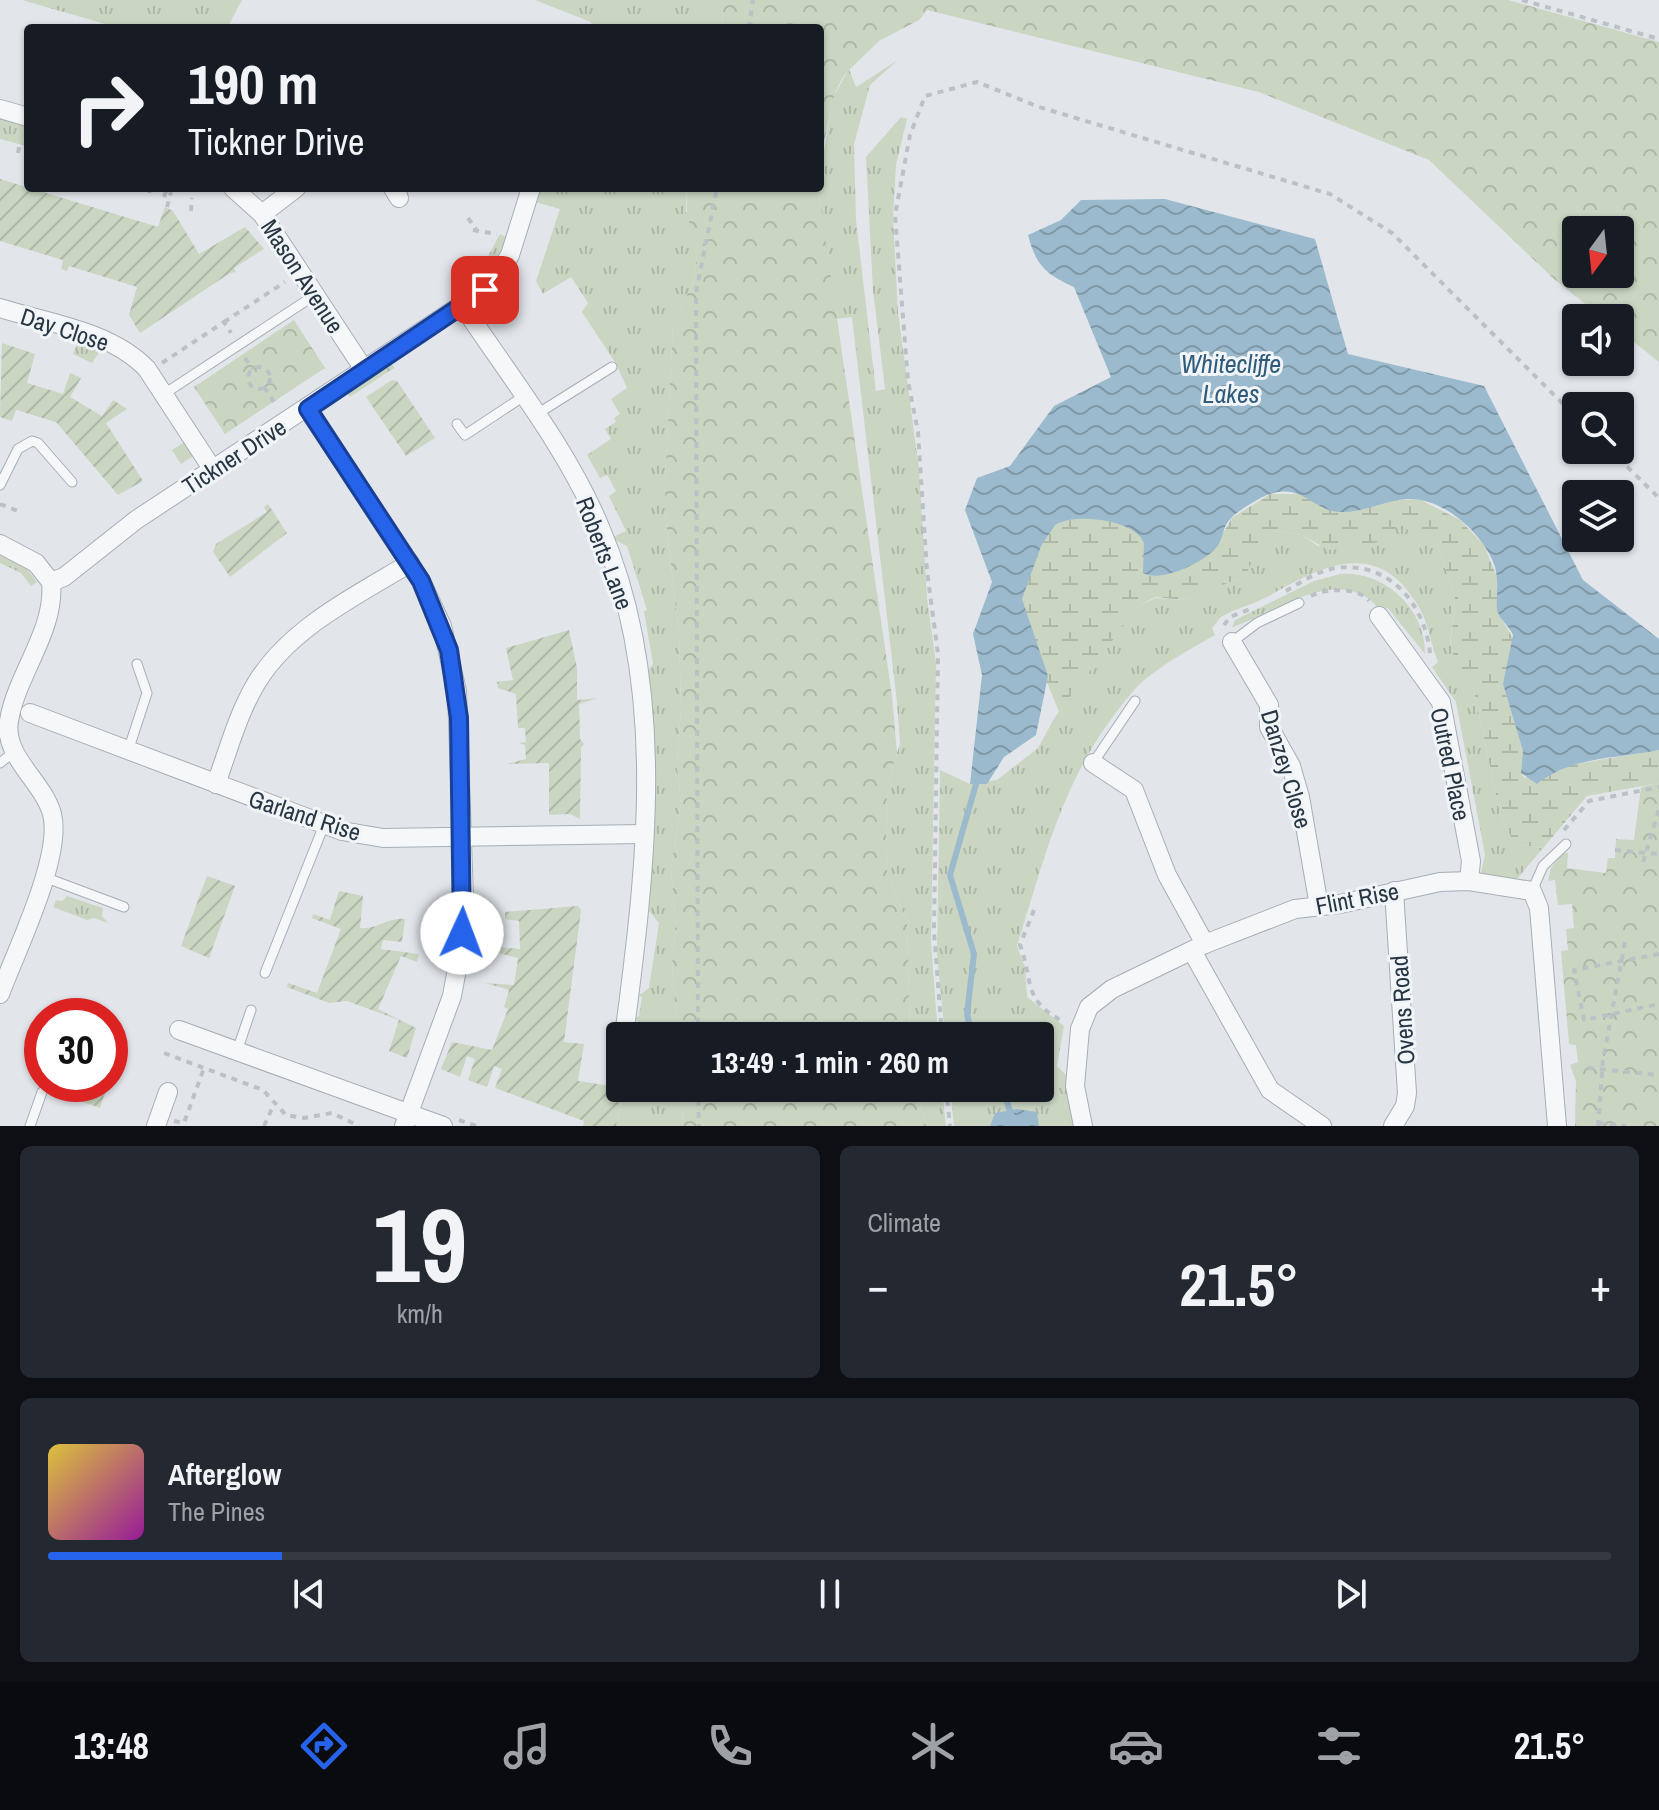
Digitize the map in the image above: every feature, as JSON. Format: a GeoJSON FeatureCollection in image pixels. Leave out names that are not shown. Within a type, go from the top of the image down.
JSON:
{"type":"FeatureCollection","features":[{"type":"Feature","properties":{"kind":"street"},"geometry":{"type":"LineString","coordinates":[[0,109],[24,116]]}},
{"type":"Feature","properties":{"kind":"street","name":"Mason Avenue"},"geometry":{"type":"LineString","coordinates":[[237,192],[262,214],[365,371]]}},
{"type":"Feature","properties":{"kind":"street"},"geometry":{"type":"LineString","coordinates":[[262,214],[291,192]]}},
{"type":"Feature","properties":{"kind":"street","name":"Tickner Drive"},"geometry":{"type":"LineString","coordinates":[[51,582],[64,577],[122,530],[463,306],[500,275],[512,249],[530,192]]}},
{"type":"Feature","properties":{"kind":"street","name":"Roberts Lane"},"geometry":{"type":"LineString","coordinates":[[463,306],[536,415],[600,526],[625,594],[639,657],[643,834],[642,898],[626,1022]]}},
{"type":"Feature","properties":{"kind":"street","name":"Day Close"},"geometry":{"type":"LineString","coordinates":[[0,308],[114,345],[143,365],[213,470]]}},
{"type":"Feature","properties":{"kind":"street"},"geometry":{"type":"LineString","coordinates":[[308,409],[410,563],[440,620],[454,670],[459,718],[463,922],[452,996],[406,1119]]}},
{"type":"Feature","properties":{"kind":"street"},"geometry":{"type":"LineString","coordinates":[[0,544],[36,563],[51,582],[49,610],[9,717],[6,749],[43,793],[52,813],[54,836],[44,877],[6,957],[0,994]]}},
{"type":"Feature","properties":{"kind":"street"},"geometry":{"type":"LineString","coordinates":[[216,784],[251,693],[280,650],[314,623],[410,563]]}},
{"type":"Feature","properties":{"kind":"street","name":"Outred Place"},"geometry":{"type":"LineString","coordinates":[[1379,616],[1441,702],[1471,861],[1469,881]]}},
{"type":"Feature","properties":{"kind":"street","name":"Danzey Close"},"geometry":{"type":"LineString","coordinates":[[1232,642],[1269,705],[1269,727],[1291,766],[1300,797],[1319,906]]}},
{"type":"Feature","properties":{"kind":"street","name":"Garland Rise"},"geometry":{"type":"LineString","coordinates":[[30,713],[324,825],[383,838],[643,834]]}},
{"type":"Feature","properties":{"kind":"street"},"geometry":{"type":"LineString","coordinates":[[1093,763],[1134,790],[1198,948],[1270,1090],[1322,1126]]}},
{"type":"Feature","properties":{"kind":"street","name":"Flint Rise"},"geometry":{"type":"LineString","coordinates":[[1083,1126],[1075,1086],[1080,1029],[1089,1007],[1103,994],[1198,948],[1279,914],[1440,882],[1469,881],[1532,891]]}},
{"type":"Feature","properties":{"kind":"street","name":"Ovens Road"},"geometry":{"type":"LineString","coordinates":[[1393,1126],[1405,1106],[1407,1093],[1394,891]]}},
{"type":"Feature","properties":{"kind":"street"},"geometry":{"type":"LineString","coordinates":[[1532,891],[1539,908],[1557,1126]]}},
{"type":"Feature","properties":{"kind":"street"},"geometry":{"type":"LineString","coordinates":[[179,1030],[406,1119],[443,1126]]}},
{"type":"Feature","properties":{"kind":"street"},"geometry":{"type":"LineString","coordinates":[[158,1121],[168,1092]]}},
{"type":"Feature","properties":{"kind":"lane"},"geometry":{"type":"LineString","coordinates":[[164,394],[315,295]]}},
{"type":"Feature","properties":{"kind":"lane"},"geometry":{"type":"LineString","coordinates":[[536,415],[612,367]]}},
{"type":"Feature","properties":{"kind":"lane"},"geometry":{"type":"LineString","coordinates":[[457,424],[465,435],[524,396]]}},
{"type":"Feature","properties":{"kind":"lane"},"geometry":{"type":"LineString","coordinates":[[0,485],[16,451],[32,441],[40,444],[72,482]]}},
{"type":"Feature","properties":{"kind":"lane"},"geometry":{"type":"LineString","coordinates":[[1232,642],[1257,623],[1299,603]]}},
{"type":"Feature","properties":{"kind":"lane"},"geometry":{"type":"LineString","coordinates":[[128,751],[147,693],[137,664]]}},
{"type":"Feature","properties":{"kind":"lane"},"geometry":{"type":"LineString","coordinates":[[1093,763],[1135,701]]}},
{"type":"Feature","properties":{"kind":"lane"},"geometry":{"type":"LineString","coordinates":[[265,973],[324,825]]}},
{"type":"Feature","properties":{"kind":"lane"},"geometry":{"type":"LineString","coordinates":[[1532,891],[1543,866],[1566,844]]}},
{"type":"Feature","properties":{"kind":"lane"},"geometry":{"type":"LineString","coordinates":[[44,877],[124,907]]}},
{"type":"Feature","properties":{"kind":"lane"},"geometry":{"type":"LineString","coordinates":[[237,1051],[251,1010]]}},
{"type":"Feature","properties":{"kind":"lane"},"geometry":{"type":"LineString","coordinates":[[30,1126],[38,1102]]}},
{"type":"Feature","properties":{"kind":"path"},"geometry":{"type":"LineString","coordinates":[[750,24],[753,0]]}},
{"type":"Feature","properties":{"kind":"path"},"geometry":{"type":"LineString","coordinates":[[1522,0],[1659,39]]}},
{"type":"Feature","properties":{"kind":"path"},"geometry":{"type":"LineString","coordinates":[[941,1022],[934,932],[938,654],[927,571],[918,432],[908,381],[895,215],[910,135],[925,96],[977,82],[1039,107],[1330,194],[1392,233],[1562,403]]}},
{"type":"Feature","properties":{"kind":"path"},"geometry":{"type":"LineString","coordinates":[[698,1022],[696,292],[716,192]]}},
{"type":"Feature","properties":{"kind":"path"},"geometry":{"type":"LineString","coordinates":[[167,193],[167,207]]}},
{"type":"Feature","properties":{"kind":"path"},"geometry":{"type":"LineString","coordinates":[[191,211],[192,198]]}},
{"type":"Feature","properties":{"kind":"path"},"geometry":{"type":"LineString","coordinates":[[468,218],[474,230],[497,234]]}},
{"type":"Feature","properties":{"kind":"path"},"geometry":{"type":"LineString","coordinates":[[158,365],[291,278]]}},
{"type":"Feature","properties":{"kind":"path"},"geometry":{"type":"LineString","coordinates":[[224,322],[237,345]]}},
{"type":"Feature","properties":{"kind":"path"},"geometry":{"type":"LineString","coordinates":[[264,387],[269,382],[268,372],[263,368],[253,369],[248,375],[251,385],[264,387],[276,405]]}},
{"type":"Feature","properties":{"kind":"path"},"geometry":{"type":"LineString","coordinates":[[1624,464],[1659,498]]}},
{"type":"Feature","properties":{"kind":"path"},"geometry":{"type":"LineString","coordinates":[[0,504],[18,511]]}},
{"type":"Feature","properties":{"kind":"path"},"geometry":{"type":"LineString","coordinates":[[1282,594],[1307,578],[1335,568],[1362,569],[1383,575],[1403,590],[1419,610],[1431,663],[1423,678]]}},
{"type":"Feature","properties":{"kind":"path"},"geometry":{"type":"LineString","coordinates":[[1299,603],[1316,593],[1356,592],[1365,595],[1379,616]]}},
{"type":"Feature","properties":{"kind":"path"},"geometry":{"type":"LineString","coordinates":[[1232,642],[1224,624],[1230,617],[1256,607]]}},
{"type":"Feature","properties":{"kind":"path"},"geometry":{"type":"LineString","coordinates":[[1566,844],[1560,835],[1589,801],[1659,787]]}},
{"type":"Feature","properties":{"kind":"path"},"geometry":{"type":"LineString","coordinates":[[1643,862],[1659,810]]}},
{"type":"Feature","properties":{"kind":"path"},"geometry":{"type":"LineString","coordinates":[[1615,850],[1659,854]]}},
{"type":"Feature","properties":{"kind":"path"},"geometry":{"type":"LineString","coordinates":[[1034,910],[1020,945],[1028,967],[1030,994],[1061,1021],[1080,1029]]}},
{"type":"Feature","properties":{"kind":"path"},"geometry":{"type":"LineString","coordinates":[[1625,942],[1611,1014],[1598,1125],[1626,1126]]}},
{"type":"Feature","properties":{"kind":"path"},"geometry":{"type":"LineString","coordinates":[[1659,954],[1574,970],[1584,1020],[1659,1004]]}},
{"type":"Feature","properties":{"kind":"path"},"geometry":{"type":"LineString","coordinates":[[164,1053],[263,1090],[286,1115],[304,1118],[332,1113],[359,1126]]}},
{"type":"Feature","properties":{"kind":"path"},"geometry":{"type":"LineString","coordinates":[[158,1121],[184,1123],[204,1068]]}},
{"type":"Feature","properties":{"kind":"path"},"geometry":{"type":"LineString","coordinates":[[1588,1068],[1659,1075]]}},
{"type":"Feature","properties":{"kind":"path"},"geometry":{"type":"LineString","coordinates":[[698,1102],[699,1126]]}},
{"type":"Feature","properties":{"kind":"path"},"geometry":{"type":"LineString","coordinates":[[947,1102],[950,1126]]}},
{"type":"Feature","properties":{"kind":"path"},"geometry":{"type":"LineString","coordinates":[[264,1126],[274,1104]]}},
{"type":"Feature","properties":{"kind":"green space"},"geometry":{"type":"Polygon","coordinates":[[[22,0],[242,0],[229,24],[105,24],[22,0]]]}},
{"type":"Feature","properties":{"kind":"green space"},"geometry":{"type":"Polygon","coordinates":[[[535,0],[723,0],[722,24],[591,22],[535,0]]]}},
{"type":"Feature","properties":{"kind":"green space"},"geometry":{"type":"Polygon","coordinates":[[[723,0],[1508,0],[1659,42],[1659,362],[1634,342],[1634,304],[1585,304],[1565,288],[1634,288],[1634,216],[1562,216],[1562,285],[1429,160],[1259,92],[927,10],[919,20],[879,41],[845,74],[835,92],[824,143],[824,24],[722,24],[723,0]]]}},
{"type":"Feature","properties":{"kind":"green space"},"geometry":{"type":"Polygon","coordinates":[[[898,60],[870,85],[854,144],[856,220],[876,391],[885,389],[873,290],[866,157],[901,117],[907,119],[896,165],[893,218],[898,312],[919,470],[927,598],[936,663],[931,941],[937,1022],[910,1022],[907,923],[887,872],[887,784],[900,744],[897,702],[852,317],[836,319],[819,192],[824,192],[824,152],[833,97],[849,69],[856,87],[898,60]]]}},
{"type":"Feature","properties":{"kind":"green space"},"geometry":{"type":"Polygon","coordinates":[[[0,115],[24,125],[24,145],[0,139],[0,115]]]}},
{"type":"Feature","properties":{"kind":"green space"},"geometry":{"type":"Polygon","coordinates":[[[0,179],[24,186],[24,192],[43,192],[158,227],[165,207],[173,211],[199,254],[245,227],[264,249],[234,268],[236,272],[140,333],[129,315],[137,287],[69,266],[67,271],[61,269],[63,260],[0,241],[0,179]]]}},
{"type":"Feature","properties":{"kind":"green space"},"geometry":{"type":"Polygon","coordinates":[[[538,192],[687,192],[686,212],[699,241],[693,283],[673,325],[665,482],[665,514],[679,633],[681,708],[677,765],[681,804],[671,869],[676,928],[672,963],[676,1022],[638,1022],[635,1018],[639,1016],[642,997],[638,996],[649,988],[659,923],[649,911],[653,844],[647,672],[653,664],[644,611],[647,610],[627,546],[611,538],[626,531],[609,496],[616,491],[607,475],[600,478],[587,455],[611,439],[605,429],[616,422],[614,418],[620,414],[611,399],[627,388],[615,362],[582,312],[588,303],[571,277],[543,294],[536,281],[560,209],[535,202],[538,192]]]}},
{"type":"Feature","properties":{"kind":"green space"},"geometry":{"type":"Polygon","coordinates":[[[687,192],[819,192],[892,696],[897,753],[887,784],[887,872],[907,923],[910,1022],[676,1022],[672,963],[676,928],[671,869],[681,804],[677,765],[681,708],[679,633],[665,513],[665,482],[673,325],[693,283],[699,241],[687,218],[687,192]]]}},
{"type":"Feature","properties":{"kind":"green space"},"geometry":{"type":"Polygon","coordinates":[[[500,234],[507,238],[487,276],[480,271],[500,234]]]}},
{"type":"Feature","properties":{"kind":"green space"},"geometry":{"type":"Polygon","coordinates":[[[294,320],[325,368],[225,434],[194,387],[294,320]]]}},
{"type":"Feature","properties":{"kind":"green space"},"geometry":{"type":"Polygon","coordinates":[[[78,340],[103,347],[92,363],[73,354],[78,340]]]}},
{"type":"Feature","properties":{"kind":"green space"},"geometry":{"type":"Polygon","coordinates":[[[2,343],[35,354],[27,383],[63,394],[70,373],[81,378],[70,397],[102,416],[113,400],[127,409],[106,423],[143,481],[118,495],[56,422],[16,410],[12,421],[0,417],[2,343]]]}},
{"type":"Feature","properties":{"kind":"green space"},"geometry":{"type":"Polygon","coordinates":[[[391,363],[394,368],[350,397],[346,392],[391,363]]]}},
{"type":"Feature","properties":{"kind":"green space"},"geometry":{"type":"Polygon","coordinates":[[[392,380],[397,381],[435,438],[406,456],[366,397],[392,380]]]}},
{"type":"Feature","properties":{"kind":"green space"},"geometry":{"type":"Polygon","coordinates":[[[1224,421],[1146,575],[1159,574],[1212,552],[1232,518],[1270,494],[1303,494],[1341,512],[1385,501],[1419,499],[1460,520],[1484,545],[1497,577],[1498,613],[1514,640],[1503,684],[1523,750],[1522,775],[1525,778],[1569,765],[1659,750],[1659,783],[1587,796],[1543,848],[1515,844],[1501,818],[1473,686],[1450,649],[1455,597],[1435,539],[1404,528],[1409,521],[1404,519],[1388,536],[1369,546],[1328,550],[1302,535],[1278,531],[1258,545],[1246,576],[1183,600],[1156,597],[1139,605],[1059,712],[977,509],[1224,421]]]}},
{"type":"Feature","properties":{"kind":"green space"},"geometry":{"type":"Polygon","coordinates":[[[186,441],[195,455],[181,464],[172,450],[186,441]]]}},
{"type":"Feature","properties":{"kind":"green space"},"geometry":{"type":"Polygon","coordinates":[[[268,504],[287,533],[230,577],[213,552],[216,544],[267,512],[264,507],[268,504]]]}},
{"type":"Feature","properties":{"kind":"green space"},"geometry":{"type":"Polygon","coordinates":[[[1404,519],[1410,520],[1405,528],[1435,539],[1455,597],[1450,645],[1473,686],[1501,818],[1515,844],[1543,848],[1516,880],[1481,873],[1485,855],[1456,702],[1432,667],[1438,662],[1417,604],[1401,583],[1384,570],[1365,564],[1327,568],[1232,611],[1221,617],[1212,628],[1215,635],[1142,682],[1091,749],[1061,810],[1017,946],[1025,967],[1027,997],[1064,1026],[1057,1066],[1067,1076],[1073,1126],[954,1126],[951,1102],[1054,1102],[1054,1022],[944,1022],[937,953],[940,770],[970,784],[997,780],[1038,748],[1055,717],[1139,605],[1156,598],[1183,600],[1246,576],[1257,545],[1278,531],[1302,535],[1318,546],[1369,546],[1387,536],[1404,519]]]}},
{"type":"Feature","properties":{"kind":"green space"},"geometry":{"type":"Polygon","coordinates":[[[0,555],[27,569],[37,582],[31,586],[21,573],[0,563],[0,555]]]}},
{"type":"Feature","properties":{"kind":"green space"},"geometry":{"type":"Polygon","coordinates":[[[1340,574],[1372,578],[1399,596],[1418,622],[1425,654],[1388,608],[1381,611],[1365,596],[1347,590],[1328,590],[1308,595],[1232,627],[1235,620],[1314,581],[1340,574]]]}},
{"type":"Feature","properties":{"kind":"green space"},"geometry":{"type":"Polygon","coordinates":[[[569,630],[577,668],[577,700],[598,698],[579,704],[580,739],[584,744],[581,748],[580,819],[570,814],[549,815],[549,763],[507,764],[526,759],[525,745],[519,743],[526,742],[525,728],[518,728],[516,694],[498,688],[497,682],[513,680],[506,648],[569,630]]]}},
{"type":"Feature","properties":{"kind":"green space"},"geometry":{"type":"Polygon","coordinates":[[[1659,783],[1659,1126],[1575,1126],[1576,1081],[1570,1065],[1578,1062],[1576,1045],[1569,1044],[1561,951],[1568,950],[1566,929],[1574,928],[1572,904],[1558,905],[1555,880],[1548,881],[1551,868],[1563,853],[1568,853],[1567,868],[1606,873],[1608,858],[1615,858],[1616,839],[1634,840],[1641,787],[1659,783]]]}},
{"type":"Feature","properties":{"kind":"green space"},"geometry":{"type":"Polygon","coordinates":[[[207,876],[235,886],[209,958],[181,946],[207,876]]]}},
{"type":"Feature","properties":{"kind":"green space"},"geometry":{"type":"Polygon","coordinates":[[[339,891],[363,896],[360,928],[405,919],[402,942],[383,940],[381,949],[419,954],[417,962],[401,956],[378,1009],[416,1028],[407,1058],[389,1051],[399,1020],[347,1001],[329,1003],[287,987],[288,983],[317,993],[341,929],[312,918],[313,914],[330,920],[339,891]]]}},
{"type":"Feature","properties":{"kind":"green space"},"geometry":{"type":"Polygon","coordinates":[[[67,896],[103,908],[102,916],[108,923],[94,918],[87,920],[53,907],[56,900],[62,901],[67,896]]]}},
{"type":"Feature","properties":{"kind":"green space"},"geometry":{"type":"Polygon","coordinates":[[[578,906],[581,910],[564,1042],[584,1044],[578,1081],[606,1085],[606,1102],[621,1102],[616,1126],[583,1126],[584,1121],[495,1088],[502,1069],[494,1066],[487,1087],[468,1080],[475,1059],[467,1056],[460,1077],[441,1069],[452,1042],[492,1050],[508,1009],[504,1007],[509,990],[485,983],[514,985],[518,958],[486,950],[487,946],[520,949],[519,921],[505,919],[505,912],[578,906]]]}},
{"type":"Feature","properties":{"kind":"green space"},"geometry":{"type":"Polygon","coordinates":[[[83,1102],[102,1102],[100,1108],[83,1102]]]}},
{"type":"Feature","properties":{"kind":"green space"},"geometry":{"type":"Polygon","coordinates":[[[621,1102],[682,1102],[683,1126],[616,1126],[621,1102]]]}},
{"type":"Feature","properties":{"kind":"green space"},"geometry":{"type":"Polygon","coordinates":[[[682,1102],[920,1102],[926,1126],[683,1126],[682,1102]]]}},
{"type":"Feature","properties":{"kind":"green space"},"geometry":{"type":"Polygon","coordinates":[[[920,1102],[943,1102],[946,1126],[926,1126],[920,1102]]]}},
{"type":"Feature","properties":{"kind":"water","name":"Whitecliffe Lakes"},"geometry":{"type":"Polygon","coordinates":[[[1165,199],[1315,239],[1348,354],[1484,386],[1562,539],[1562,552],[1569,552],[1583,580],[1659,639],[1659,750],[1580,763],[1537,784],[1521,773],[1523,751],[1503,684],[1513,635],[1497,610],[1495,567],[1472,531],[1448,511],[1421,500],[1400,500],[1343,512],[1322,507],[1293,492],[1282,491],[1268,495],[1237,513],[1227,523],[1217,547],[1201,560],[1181,570],[1160,575],[1143,573],[1144,543],[1130,529],[1104,520],[1090,519],[1064,521],[1055,525],[1041,546],[1022,599],[1048,676],[1036,735],[1004,757],[987,784],[970,784],[982,675],[973,634],[992,582],[965,510],[977,478],[1010,466],[1054,406],[1111,377],[1074,287],[1044,268],[1028,235],[1061,220],[1081,200],[1165,199]]]}},
{"type":"Feature","properties":{"kind":"water"},"geometry":{"type":"Polygon","coordinates":[[[1017,1109],[1037,1112],[1039,1126],[990,1126],[995,1113],[1017,1109]]]}},
{"type":"Feature","properties":{"kind":"waterway"},"geometry":{"type":"LineString","coordinates":[[969,1022],[967,1014],[974,954],[950,875],[976,784]]}},
{"type":"Feature","properties":{"kind":"waterway"},"geometry":{"type":"LineString","coordinates":[[1007,1102],[1015,1126]]}},
{"type":"Feature","properties":{"kind":"route"},"geometry":{"type":"LineString","coordinates":[[462,933],[464,899],[459,718],[449,650],[440,620],[421,581],[308,409],[485,290]]}}]}
